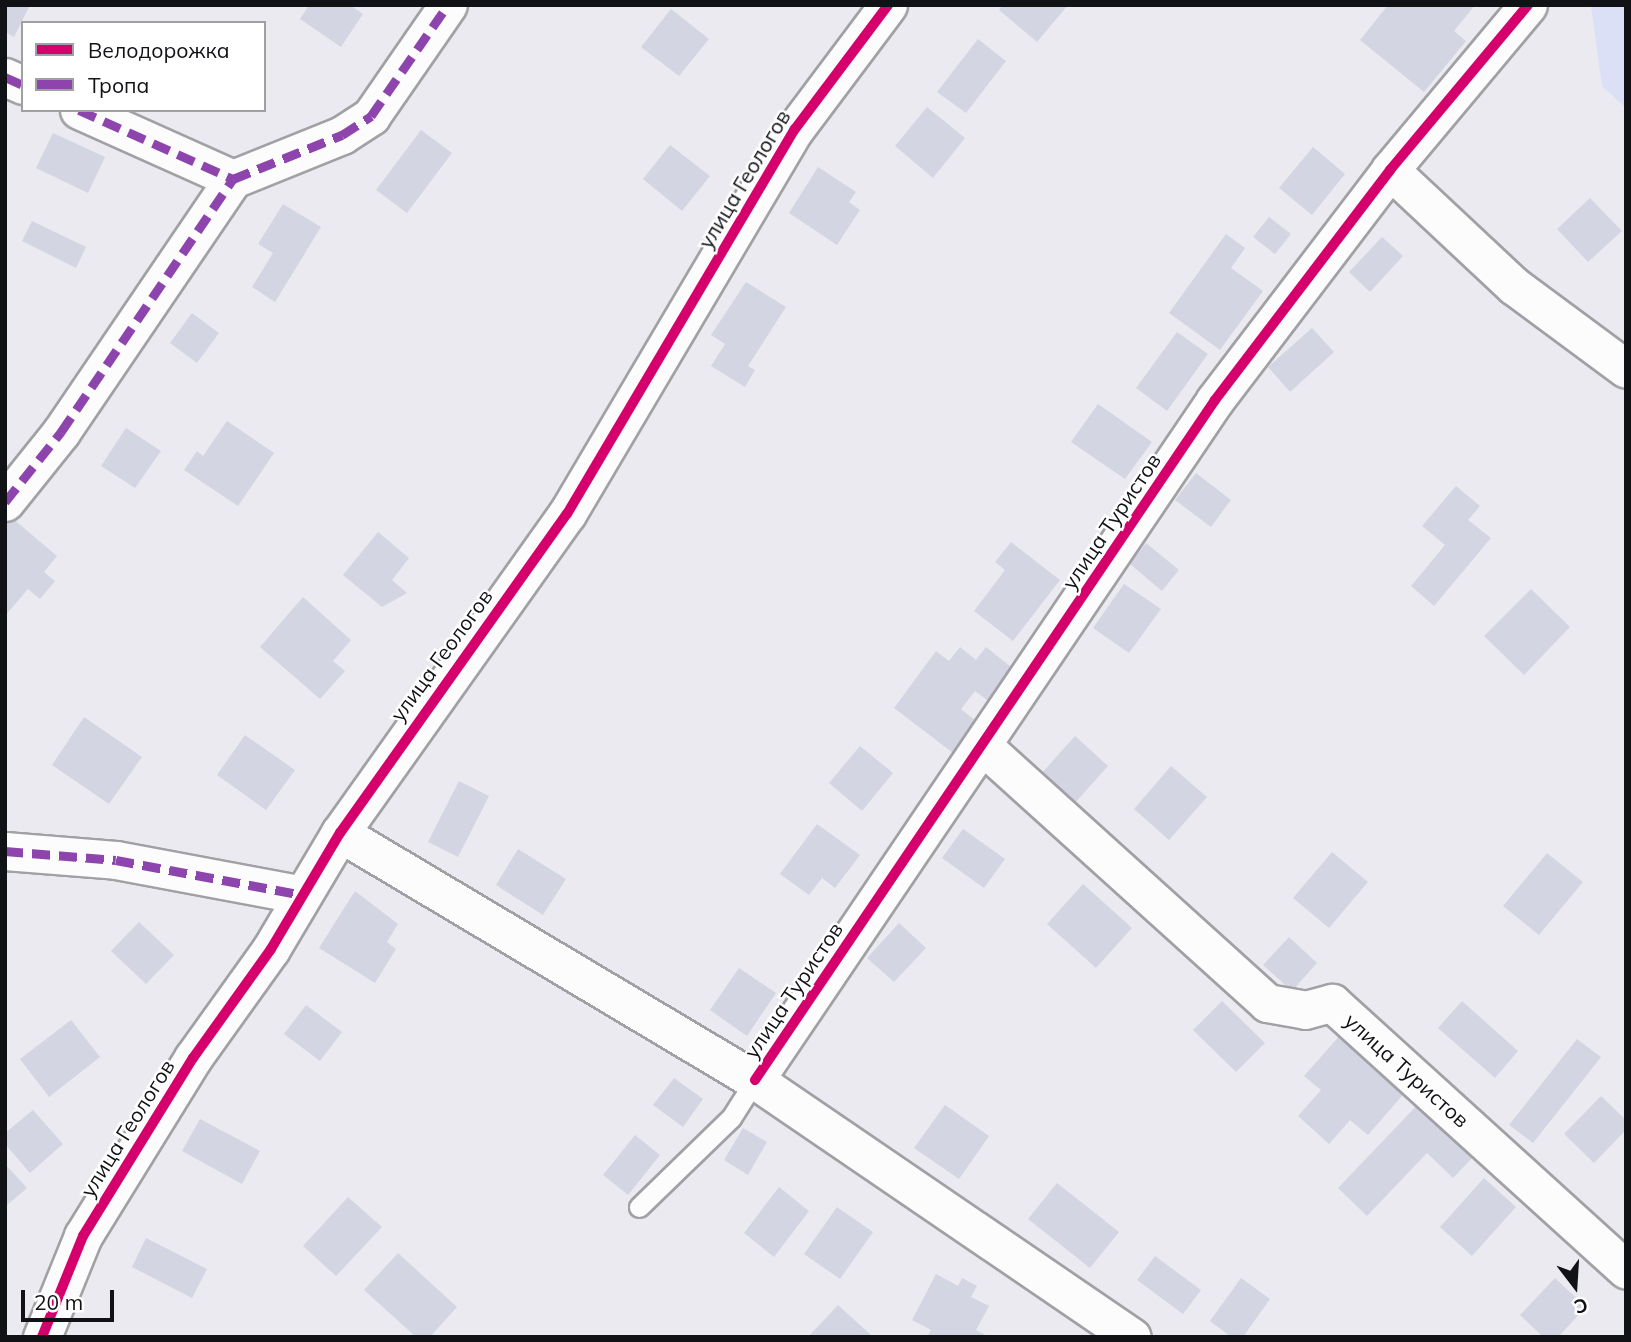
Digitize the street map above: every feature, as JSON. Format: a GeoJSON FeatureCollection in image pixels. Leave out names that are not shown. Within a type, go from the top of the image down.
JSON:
{"type":"FeatureCollection","features":[{"type":"Feature","properties":{"kind":"street"},"geometry":{"type":"LineString","coordinates":[[5,502],[61,432],[233,179],[342,135],[371,116],[449,5]]}},
{"type":"Feature","properties":{"kind":"street","name":"улица Геологов"},"geometry":{"type":"LineString","coordinates":[[42,1337],[83,1236],[193,1058],[271,949],[299,894],[340,833],[567,514],[795,129],[888,5]]}},
{"type":"Feature","properties":{"kind":"street","name":"улица Туристов"},"geometry":{"type":"LineString","coordinates":[[755,1080],[984,747],[1215,400],[1390,170],[1528,5]]}},
{"type":"Feature","properties":{"kind":"street"},"geometry":{"type":"LineString","coordinates":[[5,77],[21,84]]}},
{"type":"Feature","properties":{"kind":"street"},"geometry":{"type":"LineString","coordinates":[[83,112],[233,179]]}},
{"type":"Feature","properties":{"kind":"street"},"geometry":{"type":"LineString","coordinates":[[1390,170],[1514,286],[1626,369]]}},
{"type":"Feature","properties":{"kind":"street","name":"улица Туристов"},"geometry":{"type":"LineString","coordinates":[[984,747],[1267,1003],[1305,1010],[1332,1003],[1626,1270]]}},
{"type":"Feature","properties":{"kind":"street","name":"улица Туристов"},"geometry":{"type":"LineString","coordinates":[[340,833],[755,1080],[1132,1337]]}},
{"type":"Feature","properties":{"kind":"street"},"geometry":{"type":"LineString","coordinates":[[5,851],[116,860],[299,894]]}},
{"type":"Feature","properties":{"kind":"lane"},"geometry":{"type":"LineString","coordinates":[[639,1207],[731,1118],[755,1080]]}},
{"type":"Feature","properties":{"kind":"shaded area"},"geometry":{"type":"Polygon","coordinates":[[[1626,5],[1626,108],[1602,86],[1591,6],[1626,5]]]}},
{"type":"Feature","properties":{"kind":"building"},"geometry":{"type":"Polygon","coordinates":[[[5,5],[30,5],[14,37],[5,32],[5,5]]]}},
{"type":"Feature","properties":{"kind":"building"},"geometry":{"type":"Polygon","coordinates":[[[309,5],[350,5],[363,14],[341,47],[300,19],[309,5]]]}},
{"type":"Feature","properties":{"kind":"building"},"geometry":{"type":"Polygon","coordinates":[[[1003,5],[1068,5],[1037,42],[999,10],[1003,5]]]}},
{"type":"Feature","properties":{"kind":"building"},"geometry":{"type":"Polygon","coordinates":[[[1388,5],[1475,5],[1454,31],[1466,41],[1424,92],[1360,40],[1388,5]]]}},
{"type":"Feature","properties":{"kind":"building"},"geometry":{"type":"Polygon","coordinates":[[[671,9],[709,39],[679,76],[641,47],[671,9]]]}},
{"type":"Feature","properties":{"kind":"building"},"geometry":{"type":"Polygon","coordinates":[[[978,39],[1006,61],[966,113],[937,92],[978,39]]]}},
{"type":"Feature","properties":{"kind":"building"},"geometry":{"type":"Polygon","coordinates":[[[927,107],[965,138],[933,178],[895,146],[927,107]]]}},
{"type":"Feature","properties":{"kind":"building"},"geometry":{"type":"Polygon","coordinates":[[[421,130],[452,153],[407,213],[376,190],[421,130]]]}},
{"type":"Feature","properties":{"kind":"building"},"geometry":{"type":"Polygon","coordinates":[[[53,133],[105,157],[88,193],[36,168],[53,133]]]}},
{"type":"Feature","properties":{"kind":"building"},"geometry":{"type":"Polygon","coordinates":[[[670,145],[710,176],[682,211],[643,179],[670,145]]]}},
{"type":"Feature","properties":{"kind":"building"},"geometry":{"type":"Polygon","coordinates":[[[1313,147],[1345,174],[1312,215],[1279,188],[1313,147]]]}},
{"type":"Feature","properties":{"kind":"building"},"geometry":{"type":"Polygon","coordinates":[[[818,167],[856,192],[849,202],[860,210],[837,245],[789,213],[818,167]]]}},
{"type":"Feature","properties":{"kind":"building"},"geometry":{"type":"Polygon","coordinates":[[[1590,198],[1622,231],[1588,262],[1557,229],[1590,198]]]}},
{"type":"Feature","properties":{"kind":"building"},"geometry":{"type":"Polygon","coordinates":[[[283,204],[321,227],[275,302],[252,287],[273,253],[258,244],[283,204]]]}},
{"type":"Feature","properties":{"kind":"building"},"geometry":{"type":"Polygon","coordinates":[[[1269,217],[1291,234],[1275,254],[1253,237],[1269,217]]]}},
{"type":"Feature","properties":{"kind":"building"},"geometry":{"type":"Polygon","coordinates":[[[32,221],[86,247],[76,268],[22,241],[32,221]]]}},
{"type":"Feature","properties":{"kind":"building"},"geometry":{"type":"Polygon","coordinates":[[[1226,234],[1245,248],[1231,268],[1263,291],[1220,350],[1169,313],[1226,234]]]}},
{"type":"Feature","properties":{"kind":"building"},"geometry":{"type":"Polygon","coordinates":[[[1382,237],[1403,256],[1370,292],[1349,272],[1382,237]]]}},
{"type":"Feature","properties":{"kind":"building"},"geometry":{"type":"Polygon","coordinates":[[[746,282],[786,307],[748,366],[755,370],[745,387],[711,366],[725,344],[711,335],[746,282]]]}},
{"type":"Feature","properties":{"kind":"building"},"geometry":{"type":"Polygon","coordinates":[[[192,313],[219,333],[197,363],[170,343],[192,313]]]}},
{"type":"Feature","properties":{"kind":"building"},"geometry":{"type":"Polygon","coordinates":[[[1312,328],[1334,352],[1290,392],[1268,367],[1312,328]]]}},
{"type":"Feature","properties":{"kind":"building"},"geometry":{"type":"Polygon","coordinates":[[[1177,332],[1208,354],[1167,411],[1136,388],[1177,332]]]}},
{"type":"Feature","properties":{"kind":"building"},"geometry":{"type":"Polygon","coordinates":[[[1098,404],[1152,442],[1125,479],[1071,442],[1098,404]]]}},
{"type":"Feature","properties":{"kind":"building"},"geometry":{"type":"Polygon","coordinates":[[[227,421],[274,453],[238,506],[184,470],[197,451],[203,456],[227,421]]]}},
{"type":"Feature","properties":{"kind":"building"},"geometry":{"type":"Polygon","coordinates":[[[126,428],[161,451],[135,488],[101,466],[126,428]]]}},
{"type":"Feature","properties":{"kind":"building"},"geometry":{"type":"Polygon","coordinates":[[[1196,473],[1231,500],[1211,527],[1175,500],[1196,473]]]}},
{"type":"Feature","properties":{"kind":"building"},"geometry":{"type":"Polygon","coordinates":[[[1456,486],[1480,506],[1468,520],[1491,538],[1434,606],[1411,586],[1445,545],[1422,526],[1456,486]]]}},
{"type":"Feature","properties":{"kind":"building"},"geometry":{"type":"Polygon","coordinates":[[[12,518],[57,556],[44,572],[55,581],[40,599],[28,589],[5,616],[5,525],[12,518]]]}},
{"type":"Feature","properties":{"kind":"building"},"geometry":{"type":"Polygon","coordinates":[[[378,532],[409,558],[392,580],[407,593],[382,607],[343,575],[378,532]]]}},
{"type":"Feature","properties":{"kind":"building"},"geometry":{"type":"Polygon","coordinates":[[[1011,542],[1060,580],[1013,641],[974,611],[1005,570],[995,562],[1011,542]]]}},
{"type":"Feature","properties":{"kind":"building"},"geometry":{"type":"Polygon","coordinates":[[[1146,543],[1179,570],[1162,591],[1130,564],[1146,543]]]}},
{"type":"Feature","properties":{"kind":"building"},"geometry":{"type":"Polygon","coordinates":[[[1124,584],[1161,609],[1129,653],[1093,628],[1124,584]]]}},
{"type":"Feature","properties":{"kind":"building"},"geometry":{"type":"Polygon","coordinates":[[[1531,589],[1570,627],[1524,675],[1484,636],[1531,589]]]}},
{"type":"Feature","properties":{"kind":"building"},"geometry":{"type":"Polygon","coordinates":[[[303,597],[351,640],[333,661],[345,671],[320,699],[260,647],[303,597]]]}},
{"type":"Feature","properties":{"kind":"building"},"geometry":{"type":"Polygon","coordinates":[[[960,647],[976,660],[986,647],[1020,674],[995,706],[975,691],[961,709],[981,725],[957,756],[894,708],[936,651],[949,661],[960,647]]]}},
{"type":"Feature","properties":{"kind":"building"},"geometry":{"type":"Polygon","coordinates":[[[84,717],[142,757],[109,804],[52,765],[84,717]]]}},
{"type":"Feature","properties":{"kind":"building"},"geometry":{"type":"Polygon","coordinates":[[[245,735],[295,770],[266,810],[217,775],[245,735]]]}},
{"type":"Feature","properties":{"kind":"building"},"geometry":{"type":"Polygon","coordinates":[[[1075,736],[1108,766],[1074,804],[1041,774],[1075,736]]]}},
{"type":"Feature","properties":{"kind":"building"},"geometry":{"type":"Polygon","coordinates":[[[860,746],[893,773],[862,811],[829,783],[860,746]]]}},
{"type":"Feature","properties":{"kind":"building"},"geometry":{"type":"Polygon","coordinates":[[[1171,766],[1207,797],[1169,840],[1134,809],[1171,766]]]}},
{"type":"Feature","properties":{"kind":"building"},"geometry":{"type":"Polygon","coordinates":[[[459,781],[489,796],[458,857],[428,842],[459,781]]]}},
{"type":"Feature","properties":{"kind":"building"},"geometry":{"type":"Polygon","coordinates":[[[817,824],[860,855],[835,888],[822,878],[809,895],[780,874],[817,824]]]}},
{"type":"Feature","properties":{"kind":"building"},"geometry":{"type":"Polygon","coordinates":[[[963,829],[1005,859],[984,888],[942,858],[963,829]]]}},
{"type":"Feature","properties":{"kind":"building"},"geometry":{"type":"Polygon","coordinates":[[[518,849],[566,879],[543,915],[496,885],[518,849]]]}},
{"type":"Feature","properties":{"kind":"building"},"geometry":{"type":"Polygon","coordinates":[[[1332,852],[1368,882],[1329,928],[1293,898],[1332,852]]]}},
{"type":"Feature","properties":{"kind":"building"},"geometry":{"type":"Polygon","coordinates":[[[1547,853],[1583,882],[1539,935],[1503,906],[1547,853]]]}},
{"type":"Feature","properties":{"kind":"building"},"geometry":{"type":"Polygon","coordinates":[[[1083,884],[1132,928],[1096,968],[1047,924],[1083,884]]]}},
{"type":"Feature","properties":{"kind":"building"},"geometry":{"type":"Polygon","coordinates":[[[355,891],[398,924],[387,942],[396,949],[375,983],[319,948],[355,891]]]}},
{"type":"Feature","properties":{"kind":"building"},"geometry":{"type":"Polygon","coordinates":[[[139,922],[174,955],[146,984],[111,951],[139,922]]]}},
{"type":"Feature","properties":{"kind":"building"},"geometry":{"type":"Polygon","coordinates":[[[899,923],[926,948],[894,982],[867,958],[899,923]]]}},
{"type":"Feature","properties":{"kind":"building"},"geometry":{"type":"Polygon","coordinates":[[[1289,937],[1317,963],[1292,991],[1263,965],[1289,937]]]}},
{"type":"Feature","properties":{"kind":"building"},"geometry":{"type":"Polygon","coordinates":[[[739,968],[776,993],[747,1036],[710,1010],[739,968]]]}},
{"type":"Feature","properties":{"kind":"building"},"geometry":{"type":"Polygon","coordinates":[[[1222,1001],[1265,1043],[1236,1072],[1193,1030],[1222,1001]]]}},
{"type":"Feature","properties":{"kind":"building"},"geometry":{"type":"Polygon","coordinates":[[[1462,1001],[1518,1051],[1495,1078],[1438,1028],[1462,1001]]]}},
{"type":"Feature","properties":{"kind":"building"},"geometry":{"type":"Polygon","coordinates":[[[306,1005],[342,1032],[320,1061],[284,1034],[306,1005]]]}},
{"type":"Feature","properties":{"kind":"building"},"geometry":{"type":"Polygon","coordinates":[[[71,1020],[100,1057],[49,1097],[20,1059],[71,1020]]]}},
{"type":"Feature","properties":{"kind":"building"},"geometry":{"type":"Polygon","coordinates":[[[1342,1033],[1407,1090],[1368,1135],[1350,1120],[1329,1144],[1298,1116],[1321,1090],[1304,1076],[1342,1033]]]}},
{"type":"Feature","properties":{"kind":"building"},"geometry":{"type":"Polygon","coordinates":[[[1577,1039],[1601,1057],[1533,1143],[1509,1125],[1577,1039]]]}},
{"type":"Feature","properties":{"kind":"building"},"geometry":{"type":"Polygon","coordinates":[[[674,1078],[703,1099],[683,1127],[653,1105],[674,1078]]]}},
{"type":"Feature","properties":{"kind":"building"},"geometry":{"type":"Polygon","coordinates":[[[1601,1096],[1626,1120],[1626,1130],[1594,1163],[1564,1134],[1601,1096]]]}},
{"type":"Feature","properties":{"kind":"building"},"geometry":{"type":"Polygon","coordinates":[[[1422,1100],[1477,1153],[1453,1178],[1427,1153],[1367,1216],[1338,1188],[1422,1100]]]}},
{"type":"Feature","properties":{"kind":"building"},"geometry":{"type":"Polygon","coordinates":[[[945,1105],[989,1136],[959,1179],[914,1148],[945,1105]]]}},
{"type":"Feature","properties":{"kind":"building"},"geometry":{"type":"Polygon","coordinates":[[[33,1110],[63,1144],[30,1173],[5,1144],[5,1133],[33,1110]]]}},
{"type":"Feature","properties":{"kind":"building"},"geometry":{"type":"Polygon","coordinates":[[[200,1119],[260,1151],[242,1184],[182,1151],[200,1119]]]}},
{"type":"Feature","properties":{"kind":"building"},"geometry":{"type":"Polygon","coordinates":[[[743,1128],[767,1142],[748,1175],[724,1160],[743,1128]]]}},
{"type":"Feature","properties":{"kind":"building"},"geometry":{"type":"Polygon","coordinates":[[[635,1135],[660,1155],[628,1195],[603,1175],[635,1135]]]}},
{"type":"Feature","properties":{"kind":"building"},"geometry":{"type":"Polygon","coordinates":[[[5,1164],[27,1188],[5,1207],[5,1164]]]}},
{"type":"Feature","properties":{"kind":"building"},"geometry":{"type":"Polygon","coordinates":[[[1484,1178],[1516,1207],[1472,1256],[1440,1227],[1484,1178]]]}},
{"type":"Feature","properties":{"kind":"building"},"geometry":{"type":"Polygon","coordinates":[[[1057,1183],[1119,1232],[1090,1268],[1028,1219],[1057,1183]]]}},
{"type":"Feature","properties":{"kind":"building"},"geometry":{"type":"Polygon","coordinates":[[[779,1187],[809,1211],[774,1257],[744,1233],[779,1187]]]}},
{"type":"Feature","properties":{"kind":"building"},"geometry":{"type":"Polygon","coordinates":[[[348,1197],[382,1227],[336,1276],[303,1246],[348,1197]]]}},
{"type":"Feature","properties":{"kind":"building"},"geometry":{"type":"Polygon","coordinates":[[[837,1207],[873,1232],[840,1279],[804,1254],[837,1207]]]}},
{"type":"Feature","properties":{"kind":"building"},"geometry":{"type":"Polygon","coordinates":[[[146,1238],[207,1269],[192,1298],[132,1267],[146,1238]]]}},
{"type":"Feature","properties":{"kind":"building"},"geometry":{"type":"Polygon","coordinates":[[[398,1253],[457,1307],[430,1337],[416,1337],[364,1290],[398,1253]]]}},
{"type":"Feature","properties":{"kind":"building"},"geometry":{"type":"Polygon","coordinates":[[[1155,1256],[1201,1290],[1183,1314],[1137,1280],[1155,1256]]]}},
{"type":"Feature","properties":{"kind":"building"},"geometry":{"type":"Polygon","coordinates":[[[936,1274],[958,1286],[962,1278],[977,1286],[971,1297],[989,1306],[976,1330],[989,1337],[927,1337],[931,1330],[912,1320],[936,1274]]]}},
{"type":"Feature","properties":{"kind":"building"},"geometry":{"type":"Polygon","coordinates":[[[1241,1278],[1270,1299],[1243,1337],[1231,1337],[1210,1321],[1241,1278]]]}},
{"type":"Feature","properties":{"kind":"building"},"geometry":{"type":"Polygon","coordinates":[[[1555,1278],[1586,1307],[1558,1337],[1543,1337],[1520,1315],[1555,1278]]]}},
{"type":"Feature","properties":{"kind":"building"},"geometry":{"type":"Polygon","coordinates":[[[838,1305],[873,1337],[808,1337],[838,1305]]]}},
{"type":"Feature","properties":{"kind":"marked path"},"geometry":{"type":"LineString","coordinates":[[5,502],[61,432],[233,179],[342,135],[371,116],[448,5]]}},
{"type":"Feature","properties":{"kind":"marked path"},"geometry":{"type":"LineString","coordinates":[[5,77],[21,84]]}},
{"type":"Feature","properties":{"kind":"marked path"},"geometry":{"type":"LineString","coordinates":[[83,112],[233,179]]}},
{"type":"Feature","properties":{"kind":"marked path"},"geometry":{"type":"LineString","coordinates":[[5,851],[116,860],[298,894]]}},
{"type":"Feature","properties":{"kind":"cycle path"},"geometry":{"type":"LineString","coordinates":[[42,1337],[83,1236],[193,1058],[271,949],[340,833],[567,514],[795,129],[888,5]]}},
{"type":"Feature","properties":{"kind":"cycle path"},"geometry":{"type":"LineString","coordinates":[[755,1080],[1215,400],[1390,170],[1528,5]]}}]}
